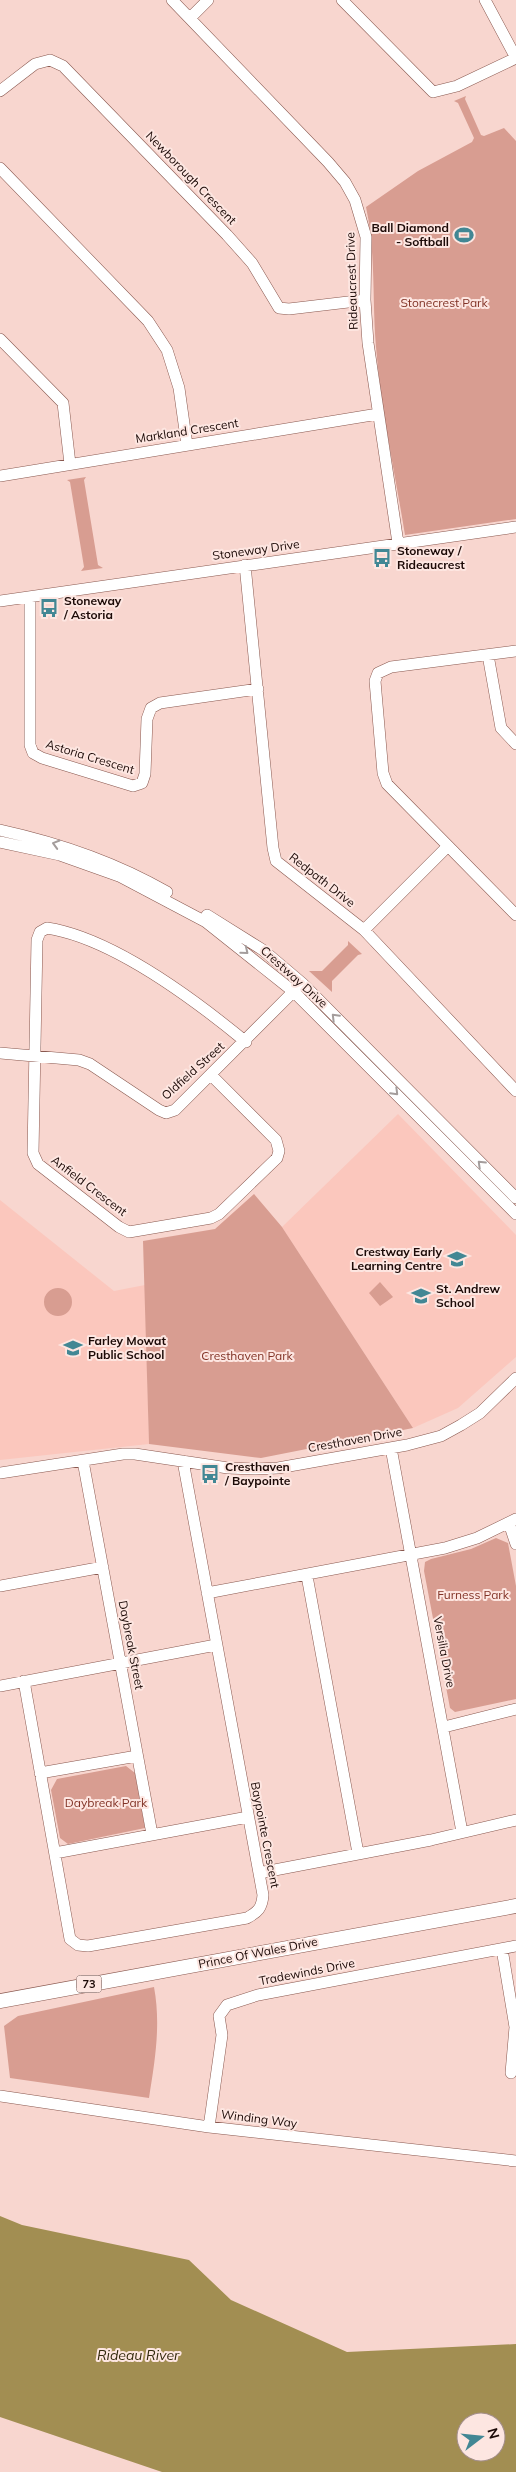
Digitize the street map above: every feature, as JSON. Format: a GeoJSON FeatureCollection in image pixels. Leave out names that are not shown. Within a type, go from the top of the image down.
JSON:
{"type":"FeatureCollection","features":[{"type":"Feature","properties":{"kind":"main road","name":"Prince Of Wales Drive"},"geometry":{"type":"LineString","coordinates":[[0,2001],[516,1906]]}},
{"type":"Feature","properties":{"kind":"street","name":"Rideaucrest Drive"},"geometry":{"type":"LineString","coordinates":[[172,0],[328,162],[345,182],[355,200],[366,237],[365,300],[378,414],[398,543]]}},
{"type":"Feature","properties":{"kind":"street"},"geometry":{"type":"LineString","coordinates":[[190,18],[208,0]]}},
{"type":"Feature","properties":{"kind":"street"},"geometry":{"type":"LineString","coordinates":[[342,0],[433,92],[457,86],[516,58],[485,0]]}},
{"type":"Feature","properties":{"kind":"street","name":"Newborough Crescent"},"geometry":{"type":"LineString","coordinates":[[0,91],[35,64],[50,60],[63,66],[227,234],[252,263],[279,308],[289,309],[365,300]]}},
{"type":"Feature","properties":{"kind":"street"},"geometry":{"type":"LineString","coordinates":[[0,168],[148,321],[167,350],[179,388],[187,445]]}},
{"type":"Feature","properties":{"kind":"street"},"geometry":{"type":"LineString","coordinates":[[0,339],[63,403],[70,464]]}},
{"type":"Feature","properties":{"kind":"street","name":"Markland Crescent"},"geometry":{"type":"LineString","coordinates":[[0,476],[378,414]]}},
{"type":"Feature","properties":{"kind":"street","name":"Stoneway Drive"},"geometry":{"type":"LineString","coordinates":[[0,601],[516,527]]}},
{"type":"Feature","properties":{"kind":"street","name":"Redpath Drive"},"geometry":{"type":"LineString","coordinates":[[245,565],[276,861],[364,930],[516,1090]]}},
{"type":"Feature","properties":{"kind":"street","name":"Astoria Crescent"},"geometry":{"type":"LineString","coordinates":[[30,597],[30,745],[33,753],[42,758],[133,786],[142,782],[145,774],[150,708],[160,703],[258,689]]}},
{"type":"Feature","properties":{"kind":"street"},"geometry":{"type":"LineString","coordinates":[[516,651],[391,668],[378,673],[375,681],[383,773],[387,784],[516,915]]}},
{"type":"Feature","properties":{"kind":"street"},"geometry":{"type":"LineString","coordinates":[[488,655],[501,728],[516,744]]}},
{"type":"Feature","properties":{"kind":"street","name":"Crestway Drive"},"geometry":{"type":"LineString","coordinates":[[0,830],[60,845],[112,864],[152,883],[248,939],[302,983],[516,1198]]}},
{"type":"Feature","properties":{"kind":"street","name":"Crestway Drive"},"geometry":{"type":"LineString","coordinates":[[0,842],[60,855],[119,876],[206,922],[294,992],[516,1214]]}},
{"type":"Feature","properties":{"kind":"street"},"geometry":{"type":"LineString","coordinates":[[364,930],[448,846]]}},
{"type":"Feature","properties":{"kind":"street"},"geometry":{"type":"LineString","coordinates":[[36,1056],[37,940],[40,932],[47,928],[77,935],[130,961],[187,996],[246,1042]]}},
{"type":"Feature","properties":{"kind":"street","name":"Oldfield Street"},"geometry":{"type":"LineString","coordinates":[[0,1053],[79,1060],[90,1064],[166,1113],[175,1110],[246,1042],[302,983]]}},
{"type":"Feature","properties":{"kind":"street","name":"Anfield Crescent"},"geometry":{"type":"LineString","coordinates":[[36,1056],[33,1152],[35,1159],[38,1164],[119,1227],[129,1232],[211,1218],[219,1214],[277,1158],[279,1151],[276,1140],[211,1075]]}},
{"type":"Feature","properties":{"kind":"street","name":"Cresthaven Drive"},"geometry":{"type":"LineString","coordinates":[[0,1472],[135,1454],[228,1468],[278,1468],[391,1448],[441,1436],[461,1425],[480,1413],[516,1378]]}},
{"type":"Feature","properties":{"kind":"street","name":"Versilia Drive"},"geometry":{"type":"LineString","coordinates":[[391,1448],[462,1832]]}},
{"type":"Feature","properties":{"kind":"street","name":"Baypointe Crescent"},"geometry":{"type":"LineString","coordinates":[[24,1681],[70,1939],[78,1945],[88,1946],[247,1918],[258,1912],[262,1905],[263,1895],[183,1460]]}},
{"type":"Feature","properties":{"kind":"street","name":"Daybreak Street"},"geometry":{"type":"LineString","coordinates":[[84,1461],[152,1834]]}},
{"type":"Feature","properties":{"kind":"street"},"geometry":{"type":"LineString","coordinates":[[207,1594],[411,1555],[477,1538],[513,1521],[516,1544]]}},
{"type":"Feature","properties":{"kind":"street"},"geometry":{"type":"LineString","coordinates":[[0,1586],[102,1567]]}},
{"type":"Feature","properties":{"kind":"street"},"geometry":{"type":"LineString","coordinates":[[308,1576],[358,1853]]}},
{"type":"Feature","properties":{"kind":"street"},"geometry":{"type":"LineString","coordinates":[[0,1686],[216,1645]]}},
{"type":"Feature","properties":{"kind":"street"},"geometry":{"type":"LineString","coordinates":[[444,1727],[516,1709]]}},
{"type":"Feature","properties":{"kind":"street"},"geometry":{"type":"LineString","coordinates":[[40,1774],[137,1756]]}},
{"type":"Feature","properties":{"kind":"street"},"geometry":{"type":"LineString","coordinates":[[55,1854],[248,1817]]}},
{"type":"Feature","properties":{"kind":"street"},"geometry":{"type":"LineString","coordinates":[[259,1874],[516,1820]]}},
{"type":"Feature","properties":{"kind":"street","name":"Tradewinds Drive"},"geometry":{"type":"LineString","coordinates":[[209,2127],[222,2035],[219,2016],[228,2005],[258,1995],[516,1946]]}},
{"type":"Feature","properties":{"kind":"street"},"geometry":{"type":"LineString","coordinates":[[502,1949],[515,2027],[511,2073]]}},
{"type":"Feature","properties":{"kind":"street","name":"Winding Way"},"geometry":{"type":"LineString","coordinates":[[0,2096],[209,2127],[353,2144],[516,2160]]}},
{"type":"Feature","properties":{"kind":"shaded area","name":"St. Andrew School"},"geometry":{"type":"Polygon","coordinates":[[[398,1114],[516,1235],[516,1357],[458,1408],[413,1428],[282,1227],[398,1114]]]}},
{"type":"Feature","properties":{"kind":"shaded area","name":"Farley Mowat Public School"},"geometry":{"type":"Polygon","coordinates":[[[0,1200],[114,1291],[145,1285],[149,1444],[0,1460],[0,1200]]]}},
{"type":"Feature","properties":{"kind":"green space","name":"Stonecrest Park"},"geometry":{"type":"Polygon","coordinates":[[[466,96],[465,99],[481,135],[484,136],[504,128],[516,141],[516,519],[405,535],[378,371],[371,242],[366,207],[418,171],[472,142],[474,138],[458,103],[454,101],[466,96]]]}},
{"type":"Feature","properties":{"kind":"green space"},"geometry":{"type":"Polygon","coordinates":[[[86,477],[84,480],[98,565],[103,568],[81,571],[84,567],[70,482],[67,480],[86,477]]]}},
{"type":"Feature","properties":{"kind":"green space"},"geometry":{"type":"Polygon","coordinates":[[[348,941],[362,954],[358,955],[332,981],[332,992],[309,971],[322,971],[348,945],[348,941]]]}},
{"type":"Feature","properties":{"kind":"green space","name":"Cresthaven Park"},"geometry":{"type":"Polygon","coordinates":[[[254,1194],[282,1227],[413,1428],[261,1458],[149,1444],[143,1241],[215,1229],[254,1194]]]}},
{"type":"Feature","properties":{"kind":"green space"},"geometry":{"type":"Polygon","coordinates":[[[380,1282],[393,1297],[380,1306],[369,1293],[380,1282]]]}},
{"type":"Feature","properties":{"kind":"green space"},"geometry":{"type":"Polygon","coordinates":[[[58,1288],[68,1292],[72,1302],[68,1312],[58,1316],[48,1312],[44,1302],[48,1292],[58,1288]]]}},
{"type":"Feature","properties":{"kind":"green space","name":"Furness Park"},"geometry":{"type":"Polygon","coordinates":[[[496,1538],[508,1543],[516,1586],[516,1699],[455,1712],[450,1708],[424,1571],[425,1562],[471,1549],[496,1538]]]}},
{"type":"Feature","properties":{"kind":"green space","name":"Daybreak Park"},"geometry":{"type":"Polygon","coordinates":[[[126,1766],[135,1773],[145,1828],[68,1844],[60,1838],[51,1790],[57,1779],[126,1766]]]}},
{"type":"Feature","properties":{"kind":"green space"},"geometry":{"type":"Polygon","coordinates":[[[154,1987],[157,2029],[149,2098],[10,2078],[4,2026],[18,2016],[154,1987]]]}},
{"type":"Feature","properties":{"kind":"water","name":"Rideau River"},"geometry":{"type":"Polygon","coordinates":[[[0,2216],[22,2225],[189,2260],[231,2300],[347,2352],[516,2344],[516,2472],[162,2472],[0,2417],[0,2216]]]}},
{"type":"Feature","properties":{"kind":"place","name":"Ball Diamond - Softball"},"geometry":{"type":"Point","coordinates":[464,235]}},
{"type":"Feature","properties":{"kind":"place","name":"Stoneway / Rideaucrest"},"geometry":{"type":"Point","coordinates":[382,558]}},
{"type":"Feature","properties":{"kind":"place","name":"Stoneway / Astoria"},"geometry":{"type":"Point","coordinates":[49,608]}},
{"type":"Feature","properties":{"kind":"place","name":"Crestway Early Learning Centre"},"geometry":{"type":"Point","coordinates":[457,1259]}},
{"type":"Feature","properties":{"kind":"place","name":"St. Andrew School"},"geometry":{"type":"Point","coordinates":[421,1296]}},
{"type":"Feature","properties":{"kind":"place","name":"Farley Mowat Public School"},"geometry":{"type":"Point","coordinates":[73,1348]}},
{"type":"Feature","properties":{"kind":"place","name":"Cresthaven / Baypointe"},"geometry":{"type":"Point","coordinates":[210,1474]}}]}
